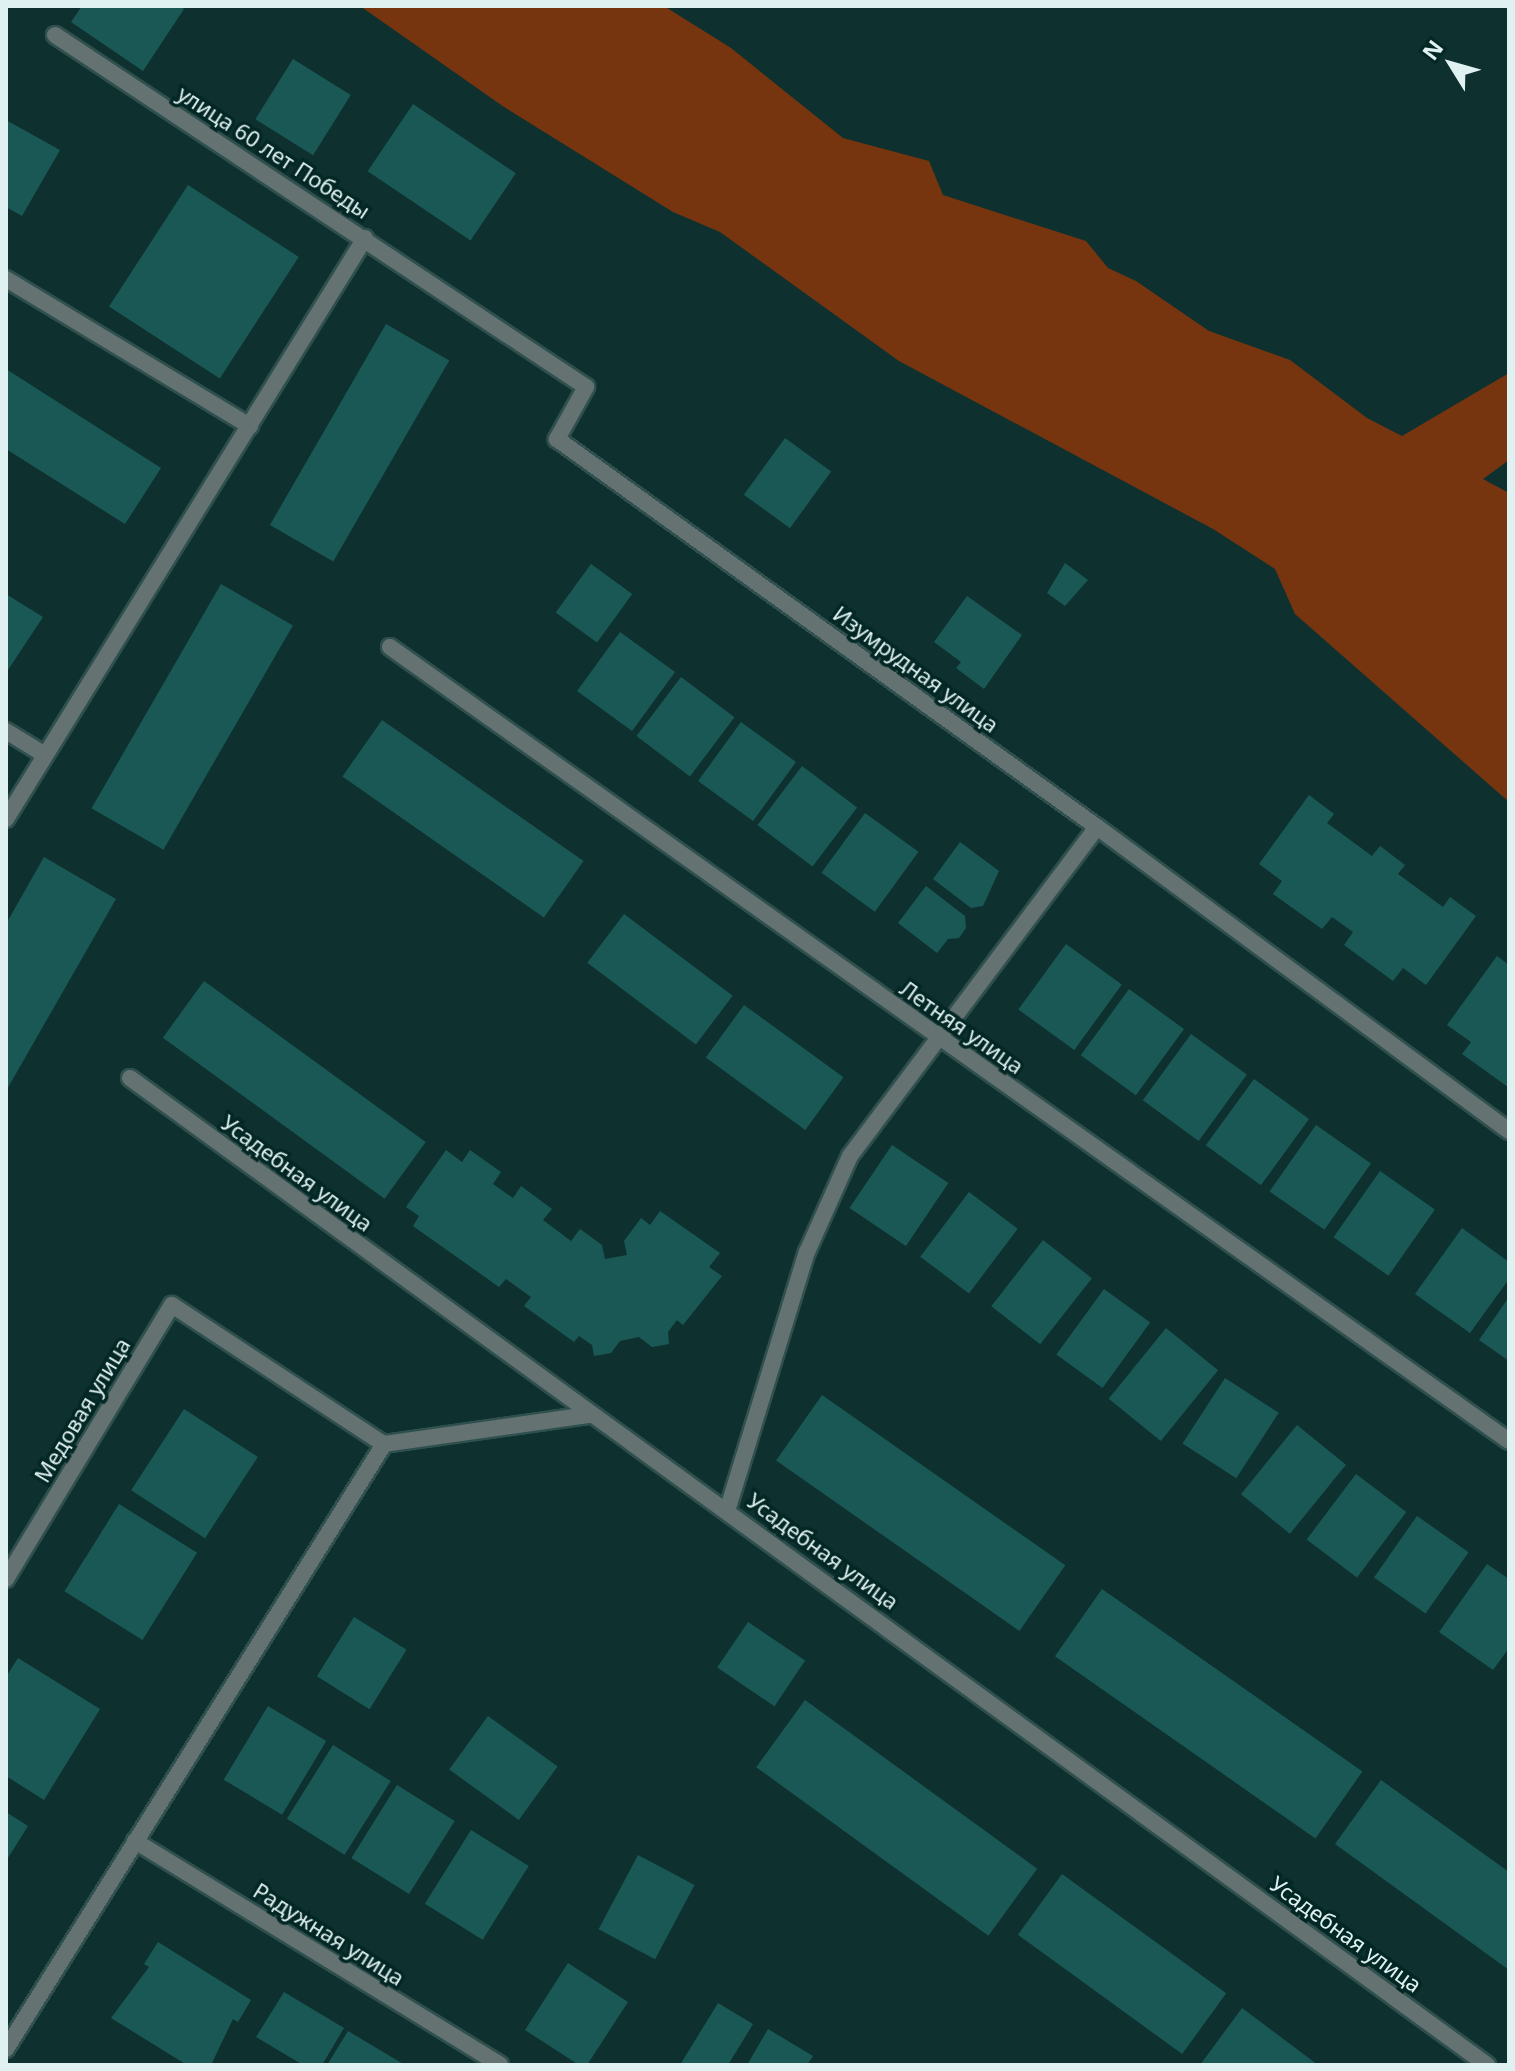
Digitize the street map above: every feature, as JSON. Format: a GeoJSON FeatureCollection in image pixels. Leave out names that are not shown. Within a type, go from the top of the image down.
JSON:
{"type":"FeatureCollection","features":[{"type":"Feature","properties":{"kind":"street","name":"улица 60 лет Победы"},"geometry":{"type":"LineString","coordinates":[[6,819],[365,238],[55,35]]}},
{"type":"Feature","properties":{"kind":"street","name":"Изумрудная улица"},"geometry":{"type":"LineString","coordinates":[[365,238],[586,387],[557,439],[1097,827],[1509,1131]]}},
{"type":"Feature","properties":{"kind":"street"},"geometry":{"type":"LineString","coordinates":[[6,279],[250,426]]}},
{"type":"Feature","properties":{"kind":"street","name":"Летняя улица"},"geometry":{"type":"LineString","coordinates":[[390,647],[1509,1441]]}},
{"type":"Feature","properties":{"kind":"street"},"geometry":{"type":"LineString","coordinates":[[6,731],[45,755]]}},
{"type":"Feature","properties":{"kind":"street"},"geometry":{"type":"LineString","coordinates":[[728,1508],[807,1252],[850,1156],[1097,827]]}},
{"type":"Feature","properties":{"kind":"street","name":"Усадебная улица"},"geometry":{"type":"LineString","coordinates":[[130,1078],[589,1415],[728,1508],[1487,2065]]}},
{"type":"Feature","properties":{"kind":"street","name":"Медовая улица"},"geometry":{"type":"LineString","coordinates":[[6,1579],[172,1305],[384,1444]]}},
{"type":"Feature","properties":{"kind":"street"},"geometry":{"type":"LineString","coordinates":[[6,2049],[384,1444],[589,1415]]}},
{"type":"Feature","properties":{"kind":"street","name":"Радужная улица"},"geometry":{"type":"LineString","coordinates":[[135,1841],[500,2065]]}},
{"type":"Feature","properties":{"kind":"shaded area"},"geometry":{"type":"Polygon","coordinates":[[[360,6],[664,6],[731,48],[843,138],[929,161],[943,195],[1086,241],[1108,268],[1136,281],[1209,331],[1290,360],[1367,418],[1402,436],[1509,373],[1509,460],[1483,479],[1509,493],[1509,802],[1295,614],[1275,569],[1213,529],[899,361],[720,232],[673,212],[504,107],[360,6]]]}},
{"type":"Feature","properties":{"kind":"building"},"geometry":{"type":"Polygon","coordinates":[[[82,6],[180,6],[184,9],[143,71],[71,22],[82,6]]]}},
{"type":"Feature","properties":{"kind":"building"},"geometry":{"type":"Polygon","coordinates":[[[293,59],[351,95],[313,155],[255,119],[293,59]]]}},
{"type":"Feature","properties":{"kind":"building"},"geometry":{"type":"Polygon","coordinates":[[[413,104],[516,173],[471,240],[368,171],[413,104]]]}},
{"type":"Feature","properties":{"kind":"building"},"geometry":{"type":"Polygon","coordinates":[[[6,120],[60,150],[22,216],[6,207],[6,120]]]}},
{"type":"Feature","properties":{"kind":"building"},"geometry":{"type":"Polygon","coordinates":[[[188,185],[299,257],[220,378],[109,307],[188,185]]]}},
{"type":"Feature","properties":{"kind":"building"},"geometry":{"type":"Polygon","coordinates":[[[386,324],[449,360],[333,561],[270,525],[386,324]]]}},
{"type":"Feature","properties":{"kind":"building"},"geometry":{"type":"Polygon","coordinates":[[[6,369],[161,468],[125,524],[6,449],[6,369]]]}},
{"type":"Feature","properties":{"kind":"building"},"geometry":{"type":"Polygon","coordinates":[[[785,438],[831,472],[790,528],[744,495],[785,438]]]}},
{"type":"Feature","properties":{"kind":"building"},"geometry":{"type":"Polygon","coordinates":[[[1065,563],[1088,580],[1065,606],[1047,593],[1065,563]]]}},
{"type":"Feature","properties":{"kind":"building"},"geometry":{"type":"Polygon","coordinates":[[[591,564],[632,594],[597,643],[556,613],[591,564]]]}},
{"type":"Feature","properties":{"kind":"building"},"geometry":{"type":"Polygon","coordinates":[[[221,584],[293,626],[163,850],[92,808],[221,584]]]}},
{"type":"Feature","properties":{"kind":"building"},"geometry":{"type":"Polygon","coordinates":[[[6,594],[43,617],[6,673],[6,594]]]}},
{"type":"Feature","properties":{"kind":"building"},"geometry":{"type":"Polygon","coordinates":[[[967,596],[1022,635],[984,689],[956,668],[961,662],[934,642],[967,596]]]}},
{"type":"Feature","properties":{"kind":"building"},"geometry":{"type":"Polygon","coordinates":[[[620,632],[675,672],[632,731],[577,691],[620,632]]]}},
{"type":"Feature","properties":{"kind":"building"},"geometry":{"type":"Polygon","coordinates":[[[681,677],[735,717],[690,776],[636,736],[681,677]]]}},
{"type":"Feature","properties":{"kind":"building"},"geometry":{"type":"Polygon","coordinates":[[[382,720],[584,861],[544,918],[342,777],[382,720]]]}},
{"type":"Feature","properties":{"kind":"building"},"geometry":{"type":"Polygon","coordinates":[[[741,722],[796,762],[753,821],[698,781],[741,722]]]}},
{"type":"Feature","properties":{"kind":"building"},"geometry":{"type":"Polygon","coordinates":[[[802,766],[857,808],[813,867],[757,825],[802,766]]]}},
{"type":"Feature","properties":{"kind":"building"},"geometry":{"type":"Polygon","coordinates":[[[1309,795],[1334,814],[1327,823],[1372,856],[1380,846],[1405,865],[1398,874],[1443,907],[1450,897],[1476,916],[1426,985],[1403,968],[1393,981],[1344,945],[1353,932],[1332,917],[1322,929],[1273,894],[1282,881],[1259,864],[1309,795]]]}},
{"type":"Feature","properties":{"kind":"building"},"geometry":{"type":"Polygon","coordinates":[[[865,813],[918,852],[875,912],[822,873],[865,813]]]}},
{"type":"Feature","properties":{"kind":"building"},"geometry":{"type":"Polygon","coordinates":[[[960,842],[999,871],[983,906],[971,908],[933,879],[960,842]]]}},
{"type":"Feature","properties":{"kind":"building"},"geometry":{"type":"Polygon","coordinates":[[[44,857],[116,899],[6,1091],[6,924],[44,857]]]}},
{"type":"Feature","properties":{"kind":"building"},"geometry":{"type":"Polygon","coordinates":[[[926,886],[965,916],[966,928],[959,938],[948,939],[937,953],[898,923],[926,886]]]}},
{"type":"Feature","properties":{"kind":"building"},"geometry":{"type":"Polygon","coordinates":[[[624,914],[733,996],[696,1045],[587,963],[624,914]]]}},
{"type":"Feature","properties":{"kind":"building"},"geometry":{"type":"Polygon","coordinates":[[[1066,944],[1122,985],[1074,1050],[1018,1010],[1066,944]]]}},
{"type":"Feature","properties":{"kind":"building"},"geometry":{"type":"Polygon","coordinates":[[[1497,956],[1509,965],[1508,1087],[1462,1054],[1471,1042],[1447,1025],[1497,956]]]}},
{"type":"Feature","properties":{"kind":"building"},"geometry":{"type":"Polygon","coordinates":[[[204,981],[426,1142],[385,1199],[163,1038],[204,981]]]}},
{"type":"Feature","properties":{"kind":"building"},"geometry":{"type":"Polygon","coordinates":[[[1129,989],[1184,1029],[1136,1095],[1081,1055],[1129,989]]]}},
{"type":"Feature","properties":{"kind":"building"},"geometry":{"type":"Polygon","coordinates":[[[744,1005],[844,1077],[805,1130],[706,1058],[744,1005]]]}},
{"type":"Feature","properties":{"kind":"building"},"geometry":{"type":"Polygon","coordinates":[[[1191,1034],[1247,1075],[1199,1141],[1143,1100],[1191,1034]]]}},
{"type":"Feature","properties":{"kind":"building"},"geometry":{"type":"Polygon","coordinates":[[[1254,1079],[1309,1119],[1261,1185],[1206,1145],[1254,1079]]]}},
{"type":"Feature","properties":{"kind":"building"},"geometry":{"type":"Polygon","coordinates":[[[1316,1125],[1371,1163],[1324,1230],[1270,1191],[1316,1125]]]}},
{"type":"Feature","properties":{"kind":"building"},"geometry":{"type":"Polygon","coordinates":[[[892,1145],[948,1183],[906,1246],[850,1208],[892,1145]]]}},
{"type":"Feature","properties":{"kind":"building"},"geometry":{"type":"Polygon","coordinates":[[[446,1150],[462,1162],[470,1150],[501,1172],[493,1184],[513,1198],[521,1186],[552,1209],[543,1220],[571,1241],[580,1229],[602,1245],[605,1259],[627,1255],[624,1241],[641,1218],[650,1225],[660,1211],[720,1253],[709,1267],[722,1276],[683,1325],[677,1320],[668,1332],[669,1344],[652,1347],[639,1337],[620,1341],[611,1353],[594,1356],[592,1345],[579,1336],[574,1342],[524,1306],[531,1297],[506,1279],[499,1287],[413,1226],[419,1216],[406,1207],[446,1150]]]}},
{"type":"Feature","properties":{"kind":"building"},"geometry":{"type":"Polygon","coordinates":[[[1380,1171],[1435,1209],[1388,1276],[1334,1237],[1380,1171]]]}},
{"type":"Feature","properties":{"kind":"building"},"geometry":{"type":"Polygon","coordinates":[[[969,1192],[1018,1229],[969,1293],[920,1257],[969,1192]]]}},
{"type":"Feature","properties":{"kind":"building"},"geometry":{"type":"Polygon","coordinates":[[[1462,1228],[1509,1262],[1509,1279],[1470,1333],[1415,1294],[1462,1228]]]}},
{"type":"Feature","properties":{"kind":"building"},"geometry":{"type":"Polygon","coordinates":[[[1043,1240],[1092,1278],[1040,1344],[991,1306],[1043,1240]]]}},
{"type":"Feature","properties":{"kind":"building"},"geometry":{"type":"Polygon","coordinates":[[[1104,1289],[1150,1323],[1103,1388],[1056,1355],[1104,1289]]]}},
{"type":"Feature","properties":{"kind":"building"},"geometry":{"type":"Polygon","coordinates":[[[1509,1297],[1509,1361],[1479,1340],[1509,1297]]]}},
{"type":"Feature","properties":{"kind":"building"},"geometry":{"type":"Polygon","coordinates":[[[1166,1328],[1218,1370],[1161,1441],[1109,1399],[1166,1328]]]}},
{"type":"Feature","properties":{"kind":"building"},"geometry":{"type":"Polygon","coordinates":[[[1225,1378],[1279,1413],[1236,1478],[1183,1443],[1225,1378]]]}},
{"type":"Feature","properties":{"kind":"building"},"geometry":{"type":"Polygon","coordinates":[[[822,1395],[1065,1565],[1019,1631],[776,1461],[822,1395]]]}},
{"type":"Feature","properties":{"kind":"building"},"geometry":{"type":"Polygon","coordinates":[[[184,1409],[258,1457],[205,1538],[131,1490],[184,1409]]]}},
{"type":"Feature","properties":{"kind":"building"},"geometry":{"type":"Polygon","coordinates":[[[1297,1425],[1346,1465],[1290,1534],[1241,1494],[1297,1425]]]}},
{"type":"Feature","properties":{"kind":"building"},"geometry":{"type":"Polygon","coordinates":[[[1356,1474],[1406,1512],[1357,1577],[1307,1539],[1356,1474]]]}},
{"type":"Feature","properties":{"kind":"building"},"geometry":{"type":"Polygon","coordinates":[[[119,1504],[197,1553],[142,1640],[64,1591],[119,1504]]]}},
{"type":"Feature","properties":{"kind":"building"},"geometry":{"type":"Polygon","coordinates":[[[1417,1516],[1469,1552],[1426,1614],[1374,1577],[1417,1516]]]}},
{"type":"Feature","properties":{"kind":"building"},"geometry":{"type":"Polygon","coordinates":[[[1487,1564],[1509,1579],[1509,1648],[1493,1670],[1439,1632],[1487,1564]]]}},
{"type":"Feature","properties":{"kind":"building"},"geometry":{"type":"Polygon","coordinates":[[[1102,1589],[1362,1771],[1315,1839],[1055,1656],[1102,1589]]]}},
{"type":"Feature","properties":{"kind":"building"},"geometry":{"type":"Polygon","coordinates":[[[354,1617],[407,1650],[369,1709],[317,1676],[354,1617]]]}},
{"type":"Feature","properties":{"kind":"building"},"geometry":{"type":"Polygon","coordinates":[[[748,1622],[805,1661],[774,1706],[717,1668],[748,1622]]]}},
{"type":"Feature","properties":{"kind":"building"},"geometry":{"type":"Polygon","coordinates":[[[18,1658],[100,1709],[44,1800],[6,1776],[6,1677],[18,1658]]]}},
{"type":"Feature","properties":{"kind":"building"},"geometry":{"type":"Polygon","coordinates":[[[805,1700],[1037,1869],[988,1936],[756,1767],[805,1700]]]}},
{"type":"Feature","properties":{"kind":"building"},"geometry":{"type":"Polygon","coordinates":[[[268,1706],[326,1741],[282,1815],[224,1780],[268,1706]]]}},
{"type":"Feature","properties":{"kind":"building"},"geometry":{"type":"Polygon","coordinates":[[[488,1716],[558,1767],[519,1820],[449,1769],[488,1716]]]}},
{"type":"Feature","properties":{"kind":"building"},"geometry":{"type":"Polygon","coordinates":[[[333,1745],[391,1781],[345,1855],[287,1819],[333,1745]]]}},
{"type":"Feature","properties":{"kind":"building"},"geometry":{"type":"Polygon","coordinates":[[[1381,1780],[1509,1872],[1509,1970],[1335,1844],[1381,1780]]]}},
{"type":"Feature","properties":{"kind":"building"},"geometry":{"type":"Polygon","coordinates":[[[397,1785],[455,1821],[409,1894],[351,1858],[397,1785]]]}},
{"type":"Feature","properties":{"kind":"building"},"geometry":{"type":"Polygon","coordinates":[[[6,1812],[28,1826],[6,1861],[6,1812]]]}},
{"type":"Feature","properties":{"kind":"building"},"geometry":{"type":"Polygon","coordinates":[[[471,1830],[529,1866],[483,1940],[425,1904],[471,1830]]]}},
{"type":"Feature","properties":{"kind":"building"},"geometry":{"type":"Polygon","coordinates":[[[638,1855],[695,1885],[655,1959],[599,1929],[638,1855]]]}},
{"type":"Feature","properties":{"kind":"building"},"geometry":{"type":"Polygon","coordinates":[[[1062,1874],[1226,1993],[1182,2054],[1018,1935],[1062,1874]]]}},
{"type":"Feature","properties":{"kind":"building"},"geometry":{"type":"Polygon","coordinates":[[[158,1942],[251,2000],[238,2022],[233,2019],[211,2065],[187,2065],[111,2018],[149,1967],[144,1964],[158,1942]]]}},
{"type":"Feature","properties":{"kind":"building"},"geometry":{"type":"Polygon","coordinates":[[[568,1963],[628,2002],[587,2065],[579,2065],[525,2030],[568,1963]]]}},
{"type":"Feature","properties":{"kind":"building"},"geometry":{"type":"Polygon","coordinates":[[[284,1992],[344,2028],[322,2065],[303,2065],[256,2037],[284,1992]]]}},
{"type":"Feature","properties":{"kind":"building"},"geometry":{"type":"Polygon","coordinates":[[[718,2003],[753,2024],[728,2065],[680,2065],[718,2003]]]}},
{"type":"Feature","properties":{"kind":"building"},"geometry":{"type":"Polygon","coordinates":[[[1242,2008],[1318,2065],[1200,2065],[1242,2008]]]}},
{"type":"Feature","properties":{"kind":"building"},"geometry":{"type":"Polygon","coordinates":[[[768,2029],[813,2056],[807,2065],[747,2065],[768,2029]]]}},
{"type":"Feature","properties":{"kind":"building"},"geometry":{"type":"Polygon","coordinates":[[[348,2031],[405,2065],[327,2065],[348,2031]]]}}]}
